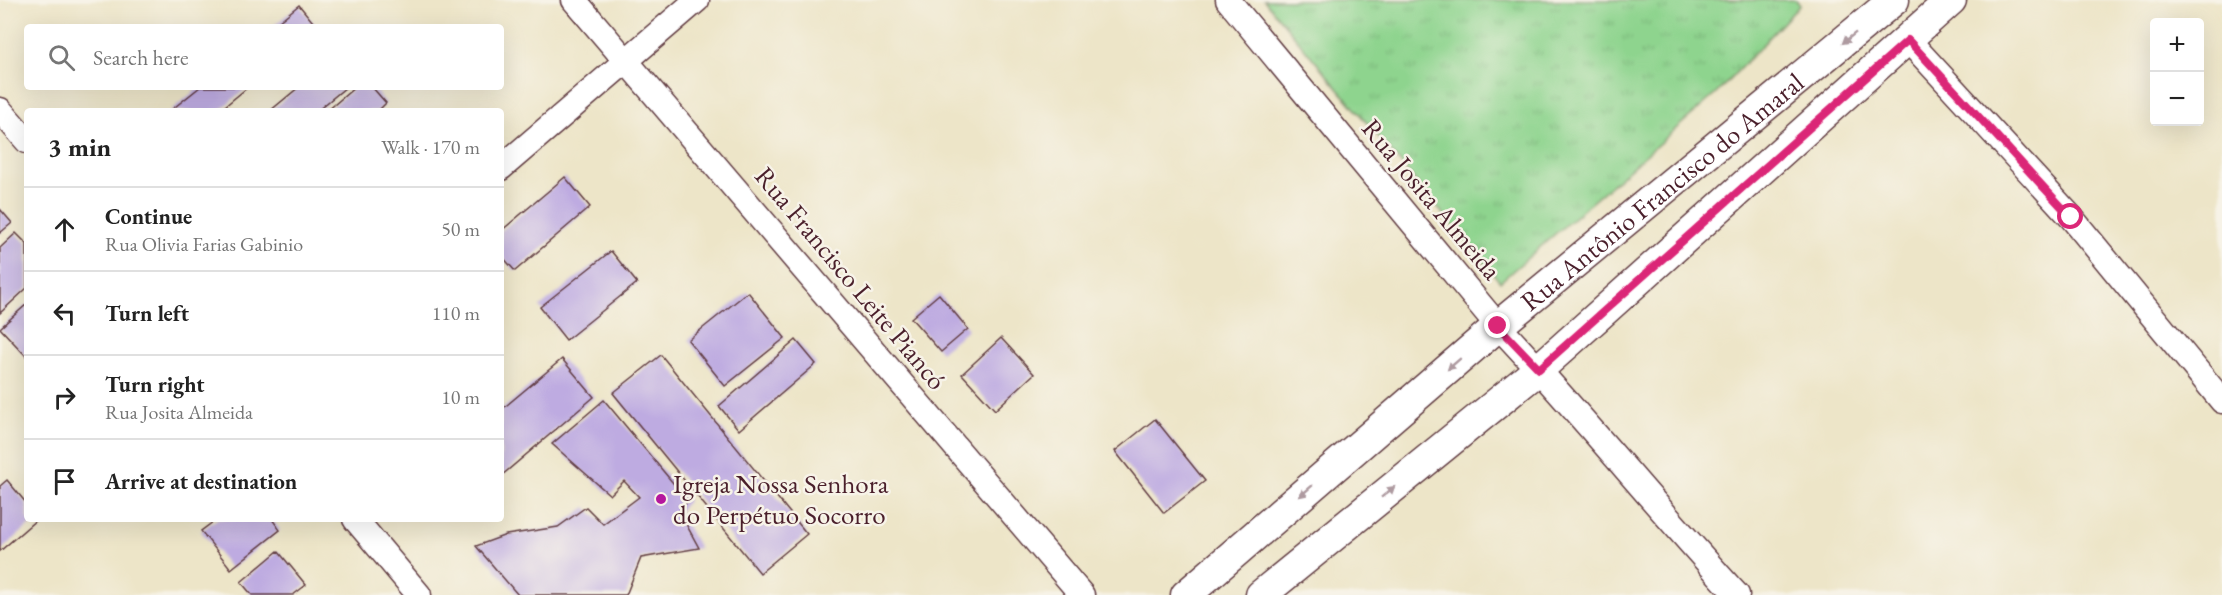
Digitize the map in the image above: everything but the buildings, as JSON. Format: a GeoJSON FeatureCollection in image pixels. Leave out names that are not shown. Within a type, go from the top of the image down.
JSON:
{"type":"FeatureCollection","features":[{"type":"Feature","properties":{"kind":"street","name":"Rua Francisco Leite Piancó"},"geometry":{"type":"LineString","coordinates":[[574,0],[1082,595]]}},
{"type":"Feature","properties":{"kind":"street"},"geometry":{"type":"LineString","coordinates":[[504,165],[697,0]]}},
{"type":"Feature","properties":{"kind":"street","name":"Rua Josita Almeida"},"geometry":{"type":"LineString","coordinates":[[1228,0],[1498,326],[1539,369],[1666,518],[1737,595]]}},
{"type":"Feature","properties":{"kind":"street"},"geometry":{"type":"LineString","coordinates":[[1261,595],[1539,369],[1951,0]]}},
{"type":"Feature","properties":{"kind":"street","name":"Rua Antônio Francisco do Amaral"},"geometry":{"type":"LineString","coordinates":[[1186,595],[1498,326],[1882,4]]}},
{"type":"Feature","properties":{"kind":"street"},"geometry":{"type":"LineString","coordinates":[[1908,40],[2071,217],[2222,401]]}},
{"type":"Feature","properties":{"kind":"street"},"geometry":{"type":"LineString","coordinates":[[0,110],[24,138]]}},
{"type":"Feature","properties":{"kind":"street"},"geometry":{"type":"LineString","coordinates":[[358,522],[419,595]]}},
{"type":"Feature","properties":{"kind":"green space"},"geometry":{"type":"Polygon","coordinates":[[[1264,0],[1796,0],[1800,5],[1717,93],[1500,282],[1264,0]]]}},
{"type":"Feature","properties":{"kind":"place","name":"Igreja Nossa Senhora do Perpétuo Socorro"},"geometry":{"type":"Point","coordinates":[661,499]}},
{"type":"Feature","properties":{"kind":"route"},"geometry":{"type":"LineString","coordinates":[[1498,326],[1539,369],[1908,40],[2071,217]]}}]}
